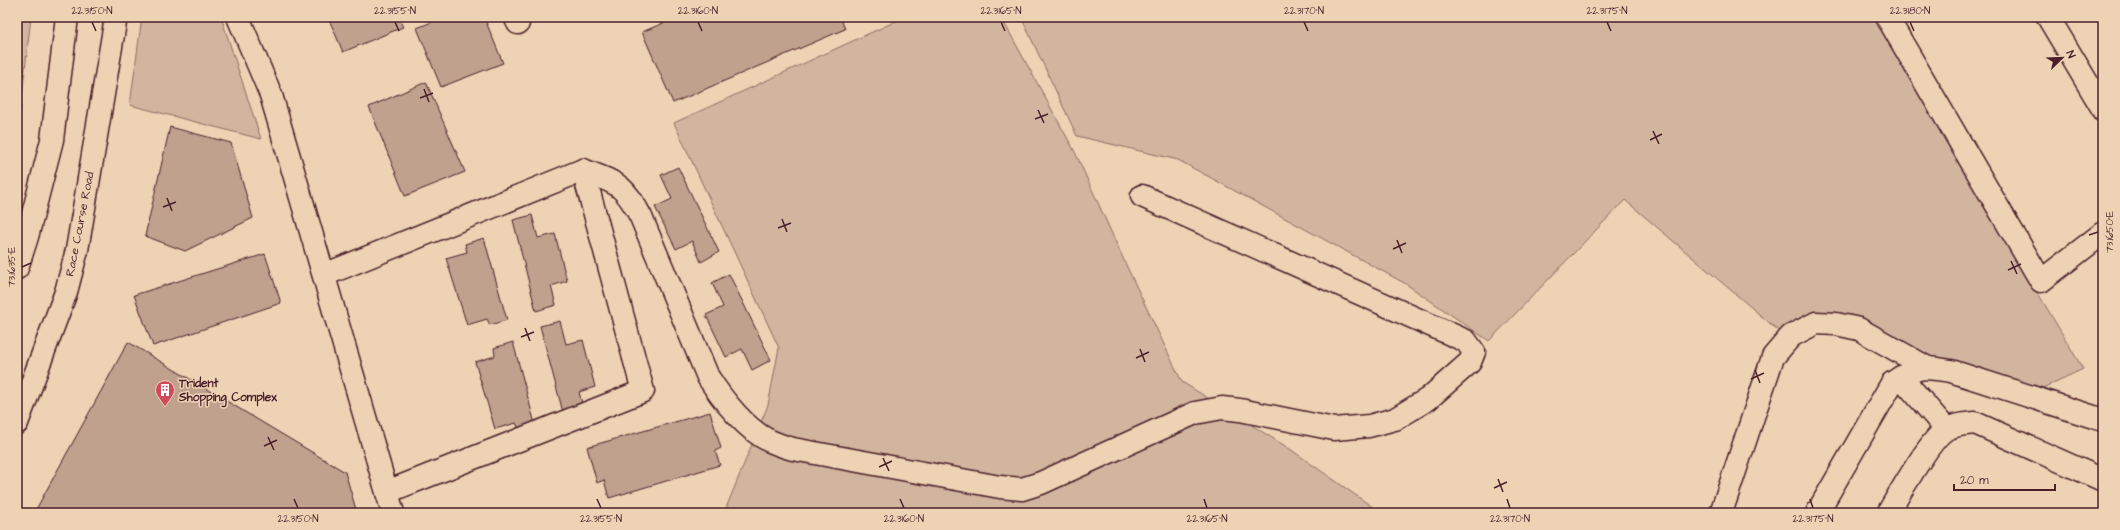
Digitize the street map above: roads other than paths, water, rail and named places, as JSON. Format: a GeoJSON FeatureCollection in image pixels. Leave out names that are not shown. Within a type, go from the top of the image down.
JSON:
{"type":"FeatureCollection","features":[{"type":"Feature","properties":{"kind":"street"},"geometry":{"type":"LineString","coordinates":[[17,268],[27,237],[52,140],[67,17]]}},
{"type":"Feature","properties":{"kind":"street","name":"Race Course Road"},"geometry":{"type":"LineString","coordinates":[[17,423],[66,292],[77,250],[116,17]]}},
{"type":"Feature","properties":{"kind":"street"},"geometry":{"type":"LineString","coordinates":[[238,17],[270,96],[393,513]]}},
{"type":"Feature","properties":{"kind":"street"},"geometry":{"type":"LineString","coordinates":[[1887,17],[2041,281],[2103,234]]}},
{"type":"Feature","properties":{"kind":"street"},"geometry":{"type":"LineString","coordinates":[[2048,17],[2103,109]]}},
{"type":"Feature","properties":{"kind":"street"},"geometry":{"type":"LineString","coordinates":[[324,275],[583,170],[616,183],[631,198],[641,217],[708,377],[723,400],[746,423],[768,440],[793,450],[1000,487],[1022,489],[1041,483],[1195,414],[1215,410],[1240,410],[1334,428],[1369,426],[1395,419],[1428,399],[1470,362],[1474,352],[1466,341],[1142,196]]}},
{"type":"Feature","properties":{"kind":"street"},"geometry":{"type":"LineString","coordinates":[[387,492],[643,391],[583,170]]}},
{"type":"Feature","properties":{"kind":"street"},"geometry":{"type":"LineString","coordinates":[[1720,513],[1773,357],[1791,336],[1816,323],[1836,324],[1858,329],[1926,366],[1951,371],[2103,420]]}},
{"type":"Feature","properties":{"kind":"street"},"geometry":{"type":"LineString","coordinates":[[1817,513],[1892,383],[1908,372],[1926,366]]}},
{"type":"Feature","properties":{"kind":"street"},"geometry":{"type":"LineString","coordinates":[[1901,377],[1946,429]]}},
{"type":"Feature","properties":{"kind":"street"},"geometry":{"type":"LineString","coordinates":[[1888,513],[1918,464],[1946,429],[1959,425],[1975,423],[2103,480]]}},
{"type":"Feature","properties":{"kind":"place","name":"Trident Shopping Complex"},"geometry":{"type":"Point","coordinates":[165,407]}}]}
